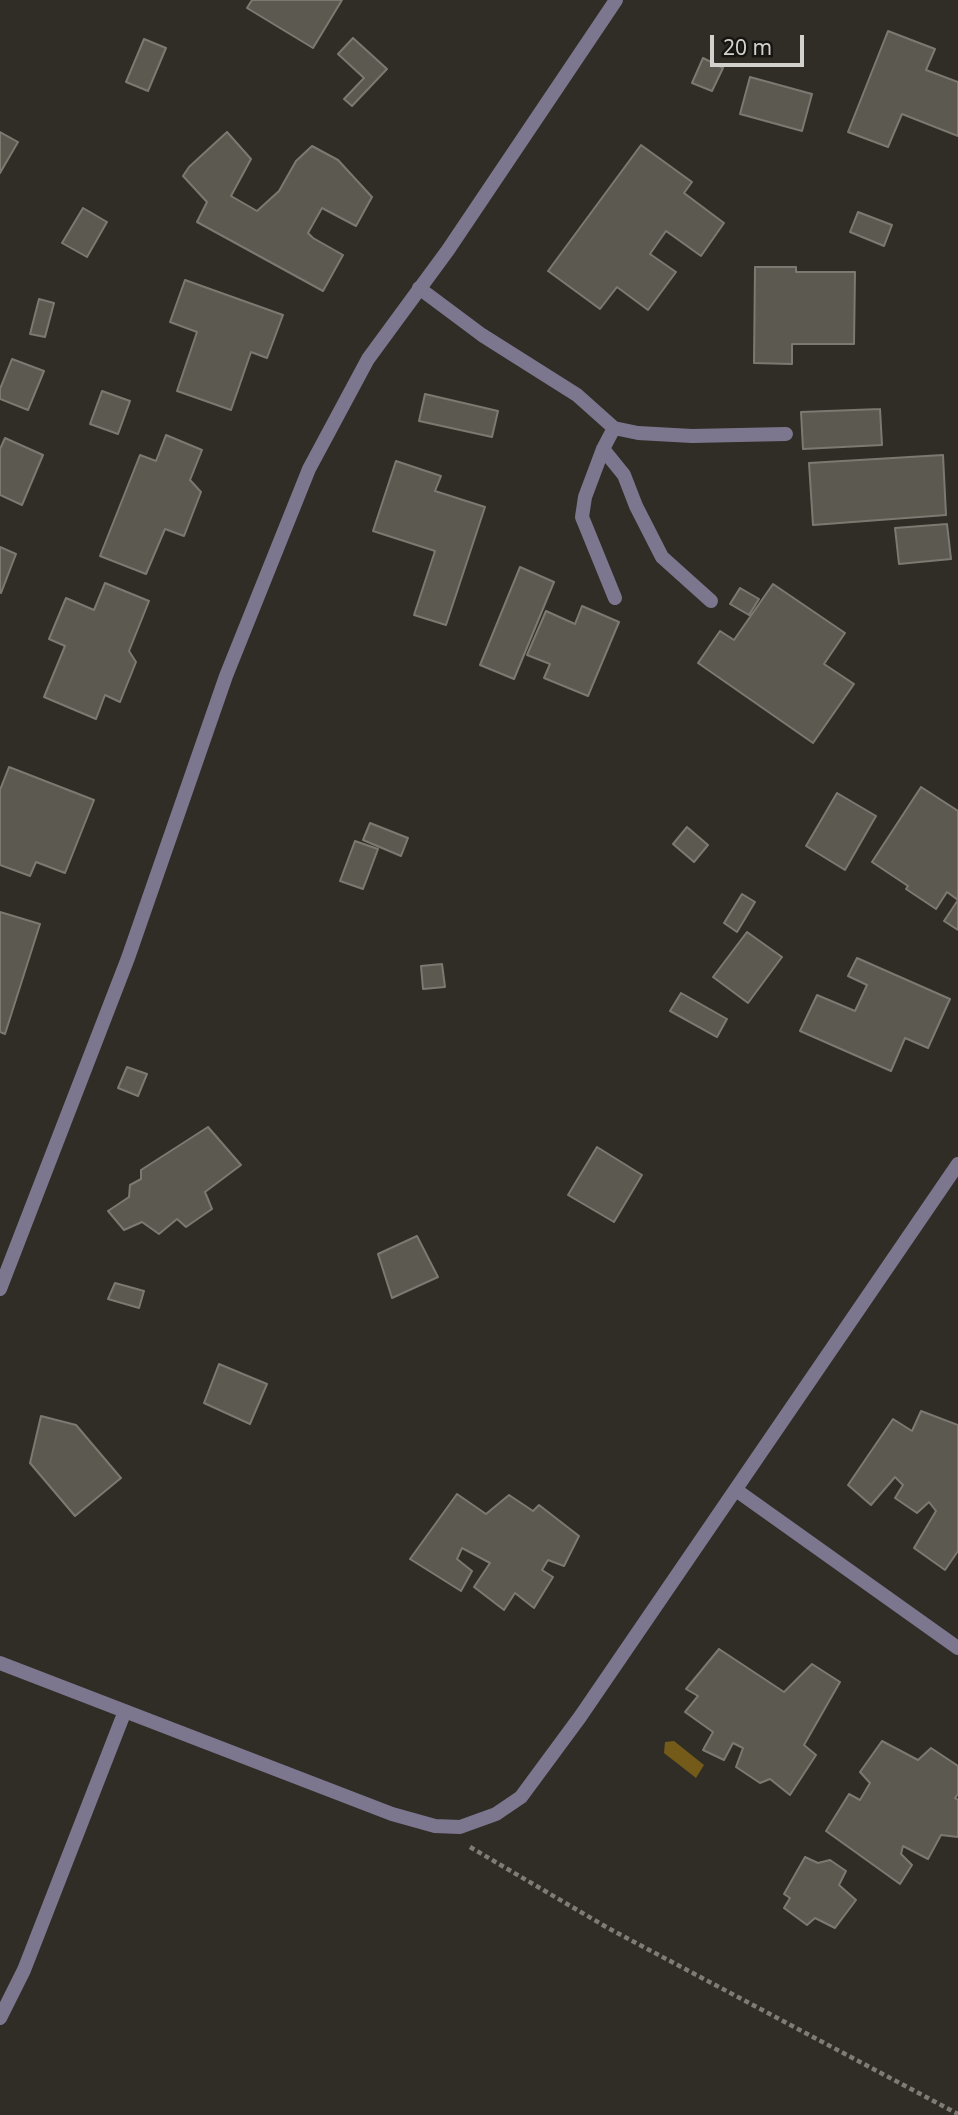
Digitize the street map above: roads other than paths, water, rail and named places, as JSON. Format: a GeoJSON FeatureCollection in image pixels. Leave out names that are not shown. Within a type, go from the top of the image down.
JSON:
{"type":"FeatureCollection","features":[{"type":"Feature","properties":{"kind":"street"},"geometry":{"type":"LineString","coordinates":[[0,1289],[128,958],[226,676],[309,469],[368,359],[447,250],[616,0]]}},
{"type":"Feature","properties":{"kind":"street"},"geometry":{"type":"LineString","coordinates":[[419,288],[482,335],[577,395],[614,428],[638,433],[692,436],[786,434]]}},
{"type":"Feature","properties":{"kind":"street"},"geometry":{"type":"LineString","coordinates":[[614,428],[585,497],[582,517],[615,598]]}},
{"type":"Feature","properties":{"kind":"street"},"geometry":{"type":"LineString","coordinates":[[603,449],[624,475],[636,506],[662,557],[711,601]]}},
{"type":"Feature","properties":{"kind":"street"},"geometry":{"type":"LineString","coordinates":[[0,1663],[392,1814],[435,1826],[460,1827],[476,1823],[511,1806],[522,1797],[736,1490],[958,1164]]}},
{"type":"Feature","properties":{"kind":"street"},"geometry":{"type":"LineString","coordinates":[[736,1490],[958,1648]]}},
{"type":"Feature","properties":{"kind":"street"},"geometry":{"type":"LineString","coordinates":[[0,2018],[24,1970],[125,1711]]}}]}
